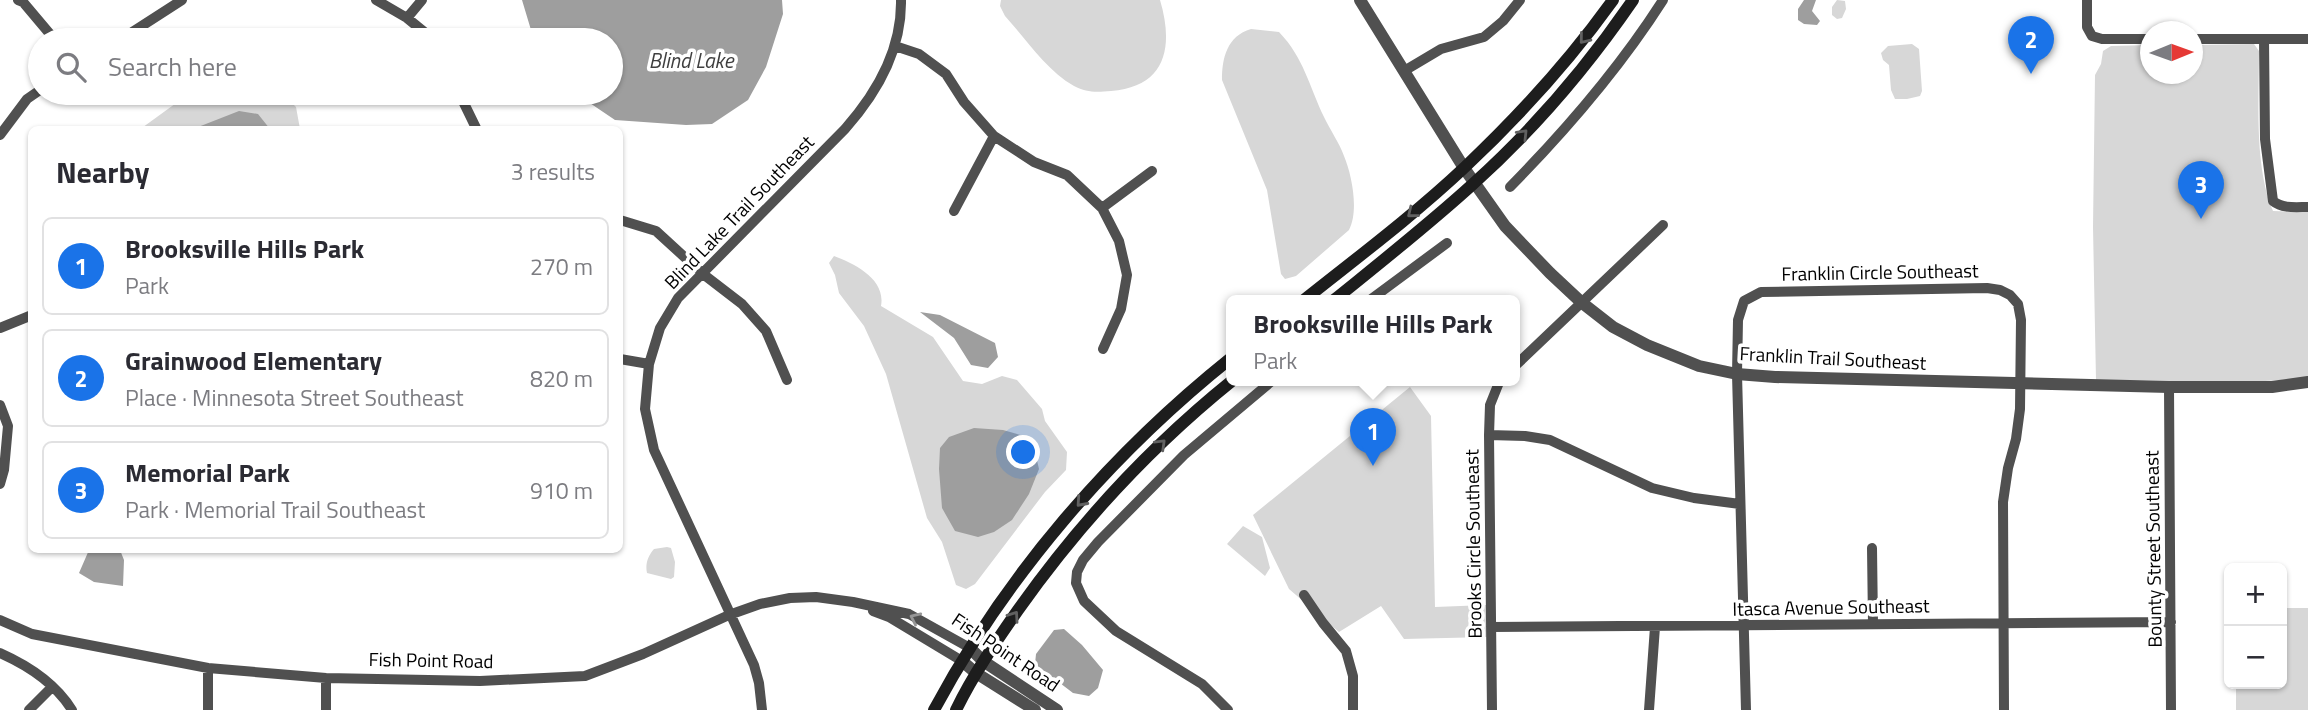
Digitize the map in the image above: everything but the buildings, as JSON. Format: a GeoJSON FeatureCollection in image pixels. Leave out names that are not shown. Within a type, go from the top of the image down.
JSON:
{"type":"FeatureCollection","features":[{"type":"Feature","properties":{"kind":"main road"},"geometry":{"type":"LineString","coordinates":[[1310,295],[1464,168],[1506,127],[1562,65],[1613,0]]}},
{"type":"Feature","properties":{"kind":"main road"},"geometry":{"type":"LineString","coordinates":[[1340,295],[1427,225],[1475,183],[1521,137],[1566,87],[1633,0]]}},
{"type":"Feature","properties":{"kind":"main road"},"geometry":{"type":"LineString","coordinates":[[934,710],[962,661],[1034,558],[1093,488],[1180,400],[1226,362]]}},
{"type":"Feature","properties":{"kind":"main road"},"geometry":{"type":"LineString","coordinates":[[956,710],[983,661],[1047,571],[1107,499],[1192,415],[1226,386]]}},
{"type":"Feature","properties":{"kind":"street"},"geometry":{"type":"LineString","coordinates":[[18,0],[23,2],[45,28]]}},
{"type":"Feature","properties":{"kind":"street"},"geometry":{"type":"LineString","coordinates":[[139,28],[182,0]]}},
{"type":"Feature","properties":{"kind":"street"},"geometry":{"type":"LineString","coordinates":[[376,0],[419,28]]}},
{"type":"Feature","properties":{"kind":"street"},"geometry":{"type":"LineString","coordinates":[[407,18],[422,0]]}},
{"type":"Feature","properties":{"kind":"street","name":"Blind Lake Trail Southeast"},"geometry":{"type":"LineString","coordinates":[[762,710],[754,665],[654,450],[645,409],[649,364],[660,328],[678,298],[857,116],[880,83],[895,46],[901,0]]}},
{"type":"Feature","properties":{"kind":"street","name":"Franklin Trail Southeast"},"geometry":{"type":"LineString","coordinates":[[1360,0],[1464,168],[1506,226],[1550,274],[1613,327],[1647,345],[1699,366],[1737,374],[1775,377],[2022,384],[2272,387],[2308,382]]}},
{"type":"Feature","properties":{"kind":"street"},"geometry":{"type":"LineString","coordinates":[[1404,71],[1441,49],[1484,37],[1503,21],[1520,0]]}},
{"type":"Feature","properties":{"kind":"street"},"geometry":{"type":"LineString","coordinates":[[1510,187],[1578,115],[1629,51],[1663,0]]}},
{"type":"Feature","properties":{"kind":"street"},"geometry":{"type":"LineString","coordinates":[[2087,0],[2087,27],[2092,36],[2102,39],[2140,39]]}},
{"type":"Feature","properties":{"kind":"street"},"geometry":{"type":"LineString","coordinates":[[2203,39],[2308,39]]}},
{"type":"Feature","properties":{"kind":"street"},"geometry":{"type":"LineString","coordinates":[[2264,39],[2265,139],[2273,201],[2286,207],[2308,207]]}},
{"type":"Feature","properties":{"kind":"street"},"geometry":{"type":"LineString","coordinates":[[895,46],[919,54],[946,74],[964,102],[994,136],[1034,162],[1068,175],[1102,208],[1119,241],[1126,275],[1121,309],[1103,349]]}},
{"type":"Feature","properties":{"kind":"street"},"geometry":{"type":"LineString","coordinates":[[0,135],[28,98]]}},
{"type":"Feature","properties":{"kind":"street"},"geometry":{"type":"LineString","coordinates":[[466,105],[475,126]]}},
{"type":"Feature","properties":{"kind":"street"},"geometry":{"type":"LineString","coordinates":[[954,211],[994,136]]}},
{"type":"Feature","properties":{"kind":"street"},"geometry":{"type":"LineString","coordinates":[[1102,208],[1152,171]]}},
{"type":"Feature","properties":{"kind":"street"},"geometry":{"type":"LineString","coordinates":[[623,221],[656,231],[703,274],[742,304],[766,331],[787,380]]}},
{"type":"Feature","properties":{"kind":"street"},"geometry":{"type":"LineString","coordinates":[[1520,361],[1663,225]]}},
{"type":"Feature","properties":{"kind":"street"},"geometry":{"type":"LineString","coordinates":[[1377,295],[1447,243]]}},
{"type":"Feature","properties":{"kind":"street","name":"Franklin Circle Southeast"},"geometry":{"type":"LineString","coordinates":[[1737,374],[1738,320],[1744,301],[1761,292],[1987,288],[2010,295],[2018,304],[2021,320],[2022,384],[2016,439],[2003,502],[2004,710]]}},
{"type":"Feature","properties":{"kind":"street"},"geometry":{"type":"LineString","coordinates":[[0,328],[28,317]]}},
{"type":"Feature","properties":{"kind":"street"},"geometry":{"type":"LineString","coordinates":[[623,360],[649,364]]}},
{"type":"Feature","properties":{"kind":"street"},"geometry":{"type":"LineString","coordinates":[[1737,374],[1746,710]]}},
{"type":"Feature","properties":{"kind":"street"},"geometry":{"type":"LineString","coordinates":[[1228,710],[1202,684],[1116,631],[1084,601],[1076,583],[1077,572],[1098,542],[1184,455],[1266,386]]}},
{"type":"Feature","properties":{"kind":"street","name":"Brooks Circle Southeast"},"geometry":{"type":"LineString","coordinates":[[1492,710],[1489,435],[1490,405],[1498,386]]}},
{"type":"Feature","properties":{"kind":"street","name":"Bounty Street Southeast"},"geometry":{"type":"LineString","coordinates":[[2169,387],[2171,710]]}},
{"type":"Feature","properties":{"kind":"street"},"geometry":{"type":"LineString","coordinates":[[0,405],[8,426],[0,484]]}},
{"type":"Feature","properties":{"kind":"street"},"geometry":{"type":"LineString","coordinates":[[1489,435],[1550,440],[1652,488],[1694,499],[1740,504]]}},
{"type":"Feature","properties":{"kind":"street"},"geometry":{"type":"LineString","coordinates":[[1872,548],[1873,624]]}},
{"type":"Feature","properties":{"kind":"street"},"geometry":{"type":"LineString","coordinates":[[1304,595],[1346,650],[1353,676],[1353,710]]}},
{"type":"Feature","properties":{"kind":"street","name":"Fish Point Road"},"geometry":{"type":"LineString","coordinates":[[0,620],[32,634],[208,668],[326,678],[480,681],[585,676],[632,659],[729,615],[760,604],[790,598],[816,597],[909,614],[971,648],[983,661],[1057,710]]}},
{"type":"Feature","properties":{"kind":"street","name":"Fish Point Road"},"geometry":{"type":"LineString","coordinates":[[853,602],[889,617],[962,661],[976,673],[1035,710]]}},
{"type":"Feature","properties":{"kind":"street","name":"Itasca Avenue Southeast"},"geometry":{"type":"LineString","coordinates":[[1491,627],[2171,622]]}},
{"type":"Feature","properties":{"kind":"street"},"geometry":{"type":"LineString","coordinates":[[1649,710],[1655,627]]}},
{"type":"Feature","properties":{"kind":"street"},"geometry":{"type":"LineString","coordinates":[[0,653],[25,664],[72,710]]}},
{"type":"Feature","properties":{"kind":"street"},"geometry":{"type":"LineString","coordinates":[[208,668],[208,710]]}},
{"type":"Feature","properties":{"kind":"street"},"geometry":{"type":"LineString","coordinates":[[326,678],[326,710]]}},
{"type":"Feature","properties":{"kind":"street"},"geometry":{"type":"LineString","coordinates":[[29,710],[52,688]]}},
{"type":"Feature","properties":{"kind":"shaded area"},"geometry":{"type":"Polygon","coordinates":[[[1001,0],[1160,0],[1166,33],[1161,62],[1144,82],[1129,88],[1097,92],[1079,88],[1054,72],[1037,54],[1005,16],[1000,6],[1001,0]]]}},
{"type":"Feature","properties":{"kind":"shaded area"},"geometry":{"type":"Polygon","coordinates":[[[1837,0],[1845,1],[1846,9],[1842,18],[1837,19],[1832,15],[1832,7],[1837,0]]]}},
{"type":"Feature","properties":{"kind":"shaded area"},"geometry":{"type":"Polygon","coordinates":[[[1251,29],[1279,32],[1294,52],[1342,151],[1350,173],[1353,193],[1354,213],[1349,230],[1296,276],[1285,279],[1281,274],[1267,190],[1222,80],[1223,64],[1231,42],[1251,29]]]}},
{"type":"Feature","properties":{"kind":"shaded area"},"geometry":{"type":"Polygon","coordinates":[[[1912,44],[1919,49],[1922,91],[1920,96],[1895,99],[1891,90],[1889,65],[1883,60],[1881,53],[1888,46],[1912,44]]]}},
{"type":"Feature","properties":{"kind":"shaded area"},"geometry":{"type":"Polygon","coordinates":[[[2254,44],[2259,51],[2260,154],[2267,193],[2273,211],[2308,212],[2308,378],[2250,382],[2096,380],[2093,227],[2095,75],[2101,64],[2103,51],[2111,46],[2140,45],[2140,84],[2203,84],[2203,45],[2254,44]]]}},
{"type":"Feature","properties":{"kind":"shaded area"},"geometry":{"type":"Polygon","coordinates":[[[173,105],[294,105],[299,126],[269,126],[145,126],[173,105]]]}},
{"type":"Feature","properties":{"kind":"shaded area"},"geometry":{"type":"Polygon","coordinates":[[[834,256],[851,263],[874,280],[879,288],[881,306],[933,337],[963,381],[982,384],[1002,376],[1017,380],[1042,409],[1045,421],[1067,452],[1066,470],[1045,492],[975,584],[966,589],[956,585],[942,542],[927,518],[886,374],[864,326],[839,293],[829,263],[834,256]]]}},
{"type":"Feature","properties":{"kind":"shaded area"},"geometry":{"type":"Polygon","coordinates":[[[1410,387],[1431,416],[1435,607],[1486,605],[1487,637],[1404,639],[1381,606],[1339,632],[1289,589],[1253,515],[1410,387]]]}},
{"type":"Feature","properties":{"kind":"shaded area"},"geometry":{"type":"Polygon","coordinates":[[[1243,526],[1262,537],[1270,568],[1265,576],[1227,544],[1243,526]]]}},
{"type":"Feature","properties":{"kind":"shaded area"},"geometry":{"type":"Polygon","coordinates":[[[671,548],[675,562],[674,577],[671,579],[647,573],[647,563],[654,549],[671,548]]]}},
{"type":"Feature","properties":{"kind":"shaded area"},"geometry":{"type":"Polygon","coordinates":[[[2287,608],[2308,608],[2308,710],[2236,710],[2236,689],[2287,689],[2287,608]]]}},
{"type":"Feature","properties":{"kind":"water","name":"Blind Lake"},"geometry":{"type":"Polygon","coordinates":[[[522,0],[782,0],[783,14],[766,67],[748,100],[712,124],[615,120],[593,105],[623,105],[623,28],[530,28],[522,0]]]}},
{"type":"Feature","properties":{"kind":"water"},"geometry":{"type":"Polygon","coordinates":[[[1804,0],[1816,0],[1812,11],[1820,21],[1817,25],[1804,24],[1798,20],[1798,9],[1804,0]]]}},
{"type":"Feature","properties":{"kind":"water"},"geometry":{"type":"Polygon","coordinates":[[[239,111],[258,114],[268,126],[201,126],[239,111]]]}},
{"type":"Feature","properties":{"kind":"water"},"geometry":{"type":"Polygon","coordinates":[[[920,312],[940,315],[995,343],[998,357],[988,368],[971,365],[954,338],[920,312]]]}},
{"type":"Feature","properties":{"kind":"water"},"geometry":{"type":"Polygon","coordinates":[[[974,428],[1003,430],[1024,436],[1035,452],[1039,469],[1029,494],[1012,520],[994,532],[978,537],[955,531],[942,508],[939,469],[940,448],[949,437],[974,428]]]}},
{"type":"Feature","properties":{"kind":"water"},"geometry":{"type":"Polygon","coordinates":[[[88,553],[121,553],[124,560],[123,586],[94,582],[79,573],[88,553]]]}},
{"type":"Feature","properties":{"kind":"water"},"geometry":{"type":"Polygon","coordinates":[[[1064,629],[1103,670],[1098,688],[1089,696],[1073,693],[1035,664],[1036,654],[1054,630],[1064,629]]]}},
{"type":"Feature","properties":{"kind":"place","name":"Grainwood Elementary"},"geometry":{"type":"Point","coordinates":[2031,74]}},
{"type":"Feature","properties":{"kind":"place","name":"Memorial Park"},"geometry":{"type":"Point","coordinates":[2201,219]}},
{"type":"Feature","properties":{"kind":"place","name":"Brooksville Hills Park"},"geometry":{"type":"Point","coordinates":[1373,466]}}]}
